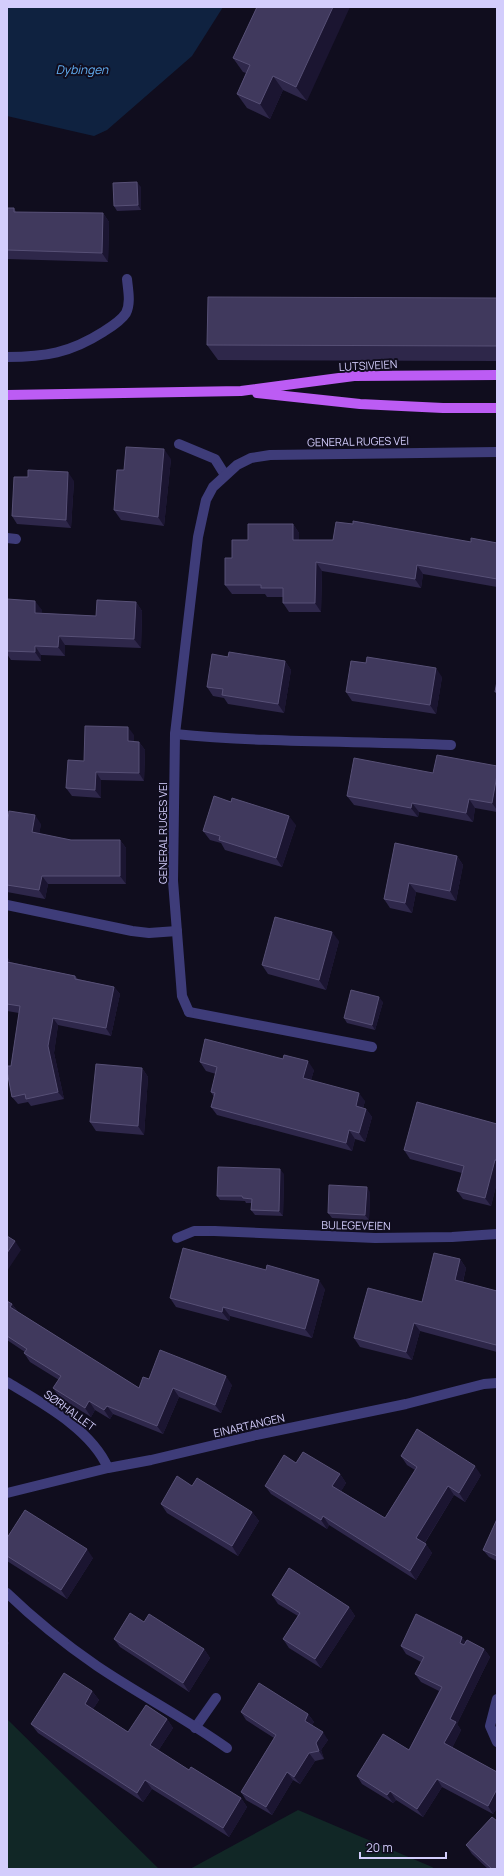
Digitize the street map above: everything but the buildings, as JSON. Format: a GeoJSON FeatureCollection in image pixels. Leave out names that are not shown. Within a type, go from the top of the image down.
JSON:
{"type":"FeatureCollection","features":[{"type":"Feature","properties":{"kind":"main road","name":"LUTSIVEIEN"},"geometry":{"type":"LineString","coordinates":[[7,395],[241,391],[354,376],[497,375]]}},
{"type":"Feature","properties":{"kind":"main road","name":"LUTSIVEIEN"},"geometry":{"type":"LineString","coordinates":[[241,391],[360,404],[443,408],[497,408]]}},
{"type":"Feature","properties":{"kind":"street"},"geometry":{"type":"LineString","coordinates":[[7,357],[34,357],[61,353],[78,347],[107,329],[126,312],[128,305],[127,279]]}},
{"type":"Feature","properties":{"kind":"street"},"geometry":{"type":"LineString","coordinates":[[179,444],[215,459],[225,475]]}},
{"type":"Feature","properties":{"kind":"street","name":"GENERAL RUGES VEI"},"geometry":{"type":"LineString","coordinates":[[372,1047],[189,1012],[182,996],[173,881],[175,734],[198,537],[206,500],[213,487],[237,465],[251,458],[270,455],[497,452]]}},
{"type":"Feature","properties":{"kind":"street"},"geometry":{"type":"LineString","coordinates":[[175,734],[273,741],[365,741],[451,745]]}},
{"type":"Feature","properties":{"kind":"street"},"geometry":{"type":"LineString","coordinates":[[7,905],[132,931],[148,933],[177,931]]}},
{"type":"Feature","properties":{"kind":"street","name":"BULEGEVEIEN"},"geometry":{"type":"LineString","coordinates":[[177,1238],[194,1231],[375,1238],[452,1237],[497,1234]]}},
{"type":"Feature","properties":{"kind":"street","name":"SØRHALLET"},"geometry":{"type":"LineString","coordinates":[[7,1382],[64,1419],[91,1440],[103,1456],[108,1468]]}},
{"type":"Feature","properties":{"kind":"street","name":"EINARTANGEN"},"geometry":{"type":"LineString","coordinates":[[7,1493],[108,1468],[151,1460],[256,1435],[406,1404],[484,1384],[497,1383]]}},
{"type":"Feature","properties":{"kind":"street"},"geometry":{"type":"LineString","coordinates":[[7,1593],[26,1612],[62,1642],[98,1667],[227,1748]]}},
{"type":"Feature","properties":{"kind":"street"},"geometry":{"type":"LineString","coordinates":[[195,1728],[216,1698]]}},
{"type":"Feature","properties":{"kind":"street"},"geometry":{"type":"LineString","coordinates":[[497,1699],[490,1726],[497,1742]]}},
{"type":"Feature","properties":{"kind":"green space"},"geometry":{"type":"Polygon","coordinates":[[[7,1719],[159,1869],[7,1869],[7,1719]]]}},
{"type":"Feature","properties":{"kind":"green space"},"geometry":{"type":"Polygon","coordinates":[[[298,1810],[432,1867],[435,1869],[190,1869],[298,1810]]]}},
{"type":"Feature","properties":{"kind":"water","name":"Dybingen"},"geometry":{"type":"Polygon","coordinates":[[[7,7],[223,7],[192,56],[107,130],[94,136],[7,116],[7,7]]]}}]}
